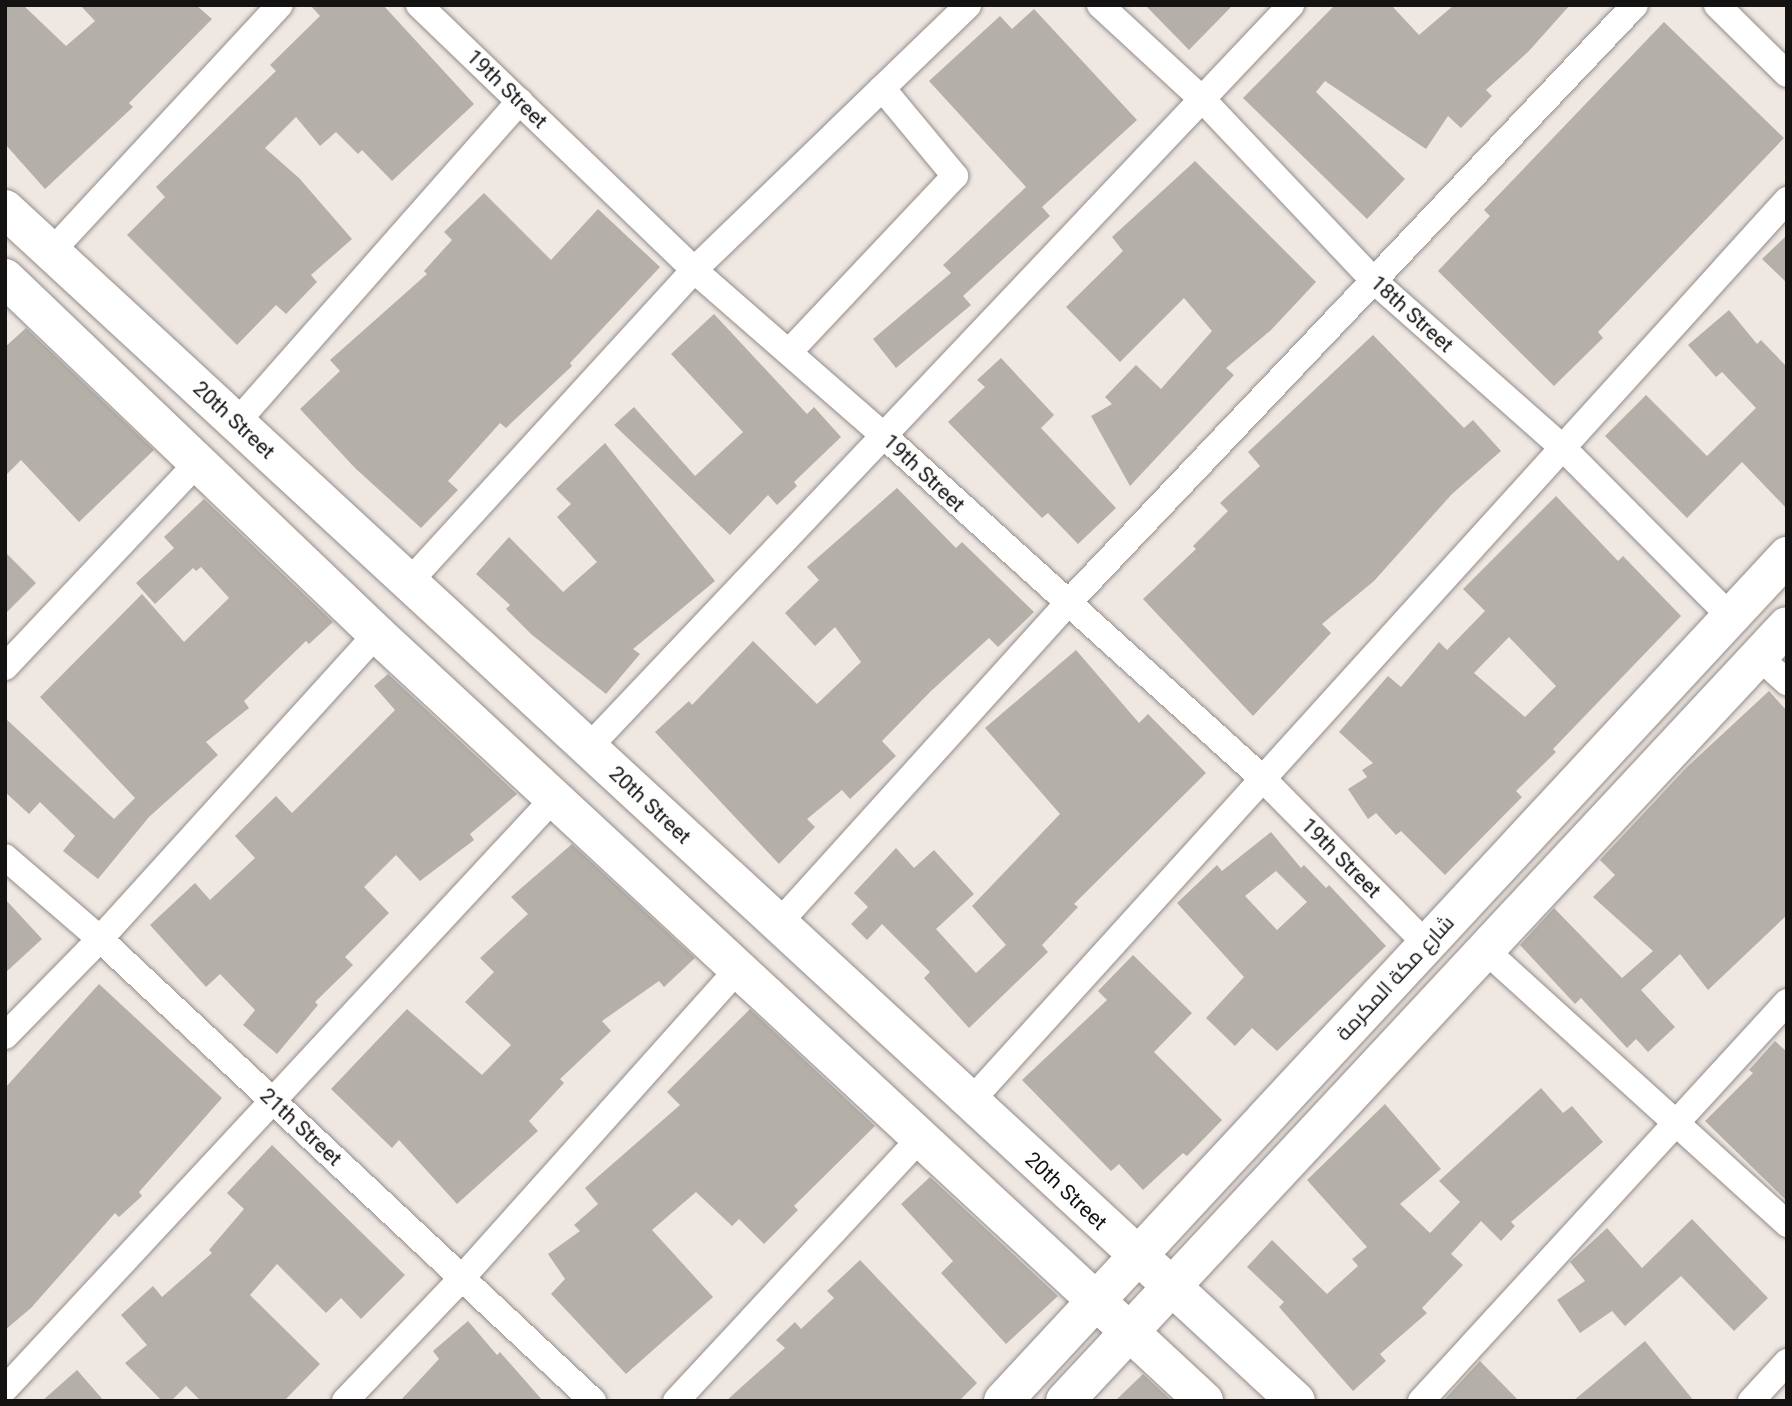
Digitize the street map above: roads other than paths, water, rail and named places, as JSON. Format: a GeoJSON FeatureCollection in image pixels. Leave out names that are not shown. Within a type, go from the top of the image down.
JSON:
{"type":"FeatureCollection","features":[{"type":"Feature","properties":{"kind":"street"},"geometry":{"type":"LineString","coordinates":[[52,251],[279,5]]}},
{"type":"Feature","properties":{"kind":"street","name":"19th Street"},"geometry":{"type":"LineString","coordinates":[[419,5],[694,270],[882,434],[1262,778],[1426,944]]}},
{"type":"Feature","properties":{"kind":"street"},"geometry":{"type":"LineString","coordinates":[[411,580],[694,270],[968,5]]}},
{"type":"Feature","properties":{"kind":"street","name":"18th Street"},"geometry":{"type":"LineString","coordinates":[[1100,5],[1202,99],[1373,279],[1562,447],[1731,617]]}},
{"type":"Feature","properties":{"kind":"street"},"geometry":{"type":"LineString","coordinates":[[588,748],[882,434],[1291,5]]}},
{"type":"Feature","properties":{"kind":"street"},"geometry":{"type":"LineString","coordinates":[[778,923],[1067,604],[1635,5]]}},
{"type":"Feature","properties":{"kind":"street"},"geometry":{"type":"LineString","coordinates":[[1717,5],[1787,74]]}},
{"type":"Feature","properties":{"kind":"street"},"geometry":{"type":"LineString","coordinates":[[789,352],[955,176],[882,89]]}},
{"type":"Feature","properties":{"kind":"street"},"geometry":{"type":"LineString","coordinates":[[236,422],[520,101]]}},
{"type":"Feature","properties":{"kind":"street"},"geometry":{"type":"LineString","coordinates":[[970,1102],[1787,200]]}},
{"type":"Feature","properties":{"kind":"street","name":"20th Street"},"geometry":{"type":"LineString","coordinates":[[5,209],[411,580],[1169,1288],[1296,1401]]}},
{"type":"Feature","properties":{"kind":"street"},"geometry":{"type":"LineString","coordinates":[[10,293],[198,462],[377,634],[1204,1401]]}},
{"type":"Feature","properties":{"kind":"street"},"geometry":{"type":"LineString","coordinates":[[5,667],[198,462]]}},
{"type":"Feature","properties":{"kind":"street","name":"شارع مكة المكرمة"},"geometry":{"type":"LineString","coordinates":[[1003,1401],[1787,556]]}},
{"type":"Feature","properties":{"kind":"street","name":"شارع مكة المكرمة"},"geometry":{"type":"LineString","coordinates":[[1065,1401],[1483,948],[1787,626]]}},
{"type":"Feature","properties":{"kind":"street"},"geometry":{"type":"LineString","coordinates":[[5,1035],[100,939],[377,634]]}},
{"type":"Feature","properties":{"kind":"street"},"geometry":{"type":"LineString","coordinates":[[1759,657],[1787,682]]}},
{"type":"Feature","properties":{"kind":"street"},"geometry":{"type":"LineString","coordinates":[[5,1389],[554,798]]}},
{"type":"Feature","properties":{"kind":"street","name":"21th Street"},"geometry":{"type":"LineString","coordinates":[[5,857],[100,939],[593,1401]]}},
{"type":"Feature","properties":{"kind":"street"},"geometry":{"type":"LineString","coordinates":[[1483,948],[1679,1122],[1787,1224]]}},
{"type":"Feature","properties":{"kind":"street"},"geometry":{"type":"LineString","coordinates":[[345,1401],[461,1279],[738,969]]}},
{"type":"Feature","properties":{"kind":"street"},"geometry":{"type":"LineString","coordinates":[[1421,1401],[1787,1002]]}},
{"type":"Feature","properties":{"kind":"street"},"geometry":{"type":"LineString","coordinates":[[676,1401],[920,1138]]}},
{"type":"Feature","properties":{"kind":"street"},"geometry":{"type":"LineString","coordinates":[[1751,1401],[1787,1362]]}}]}
